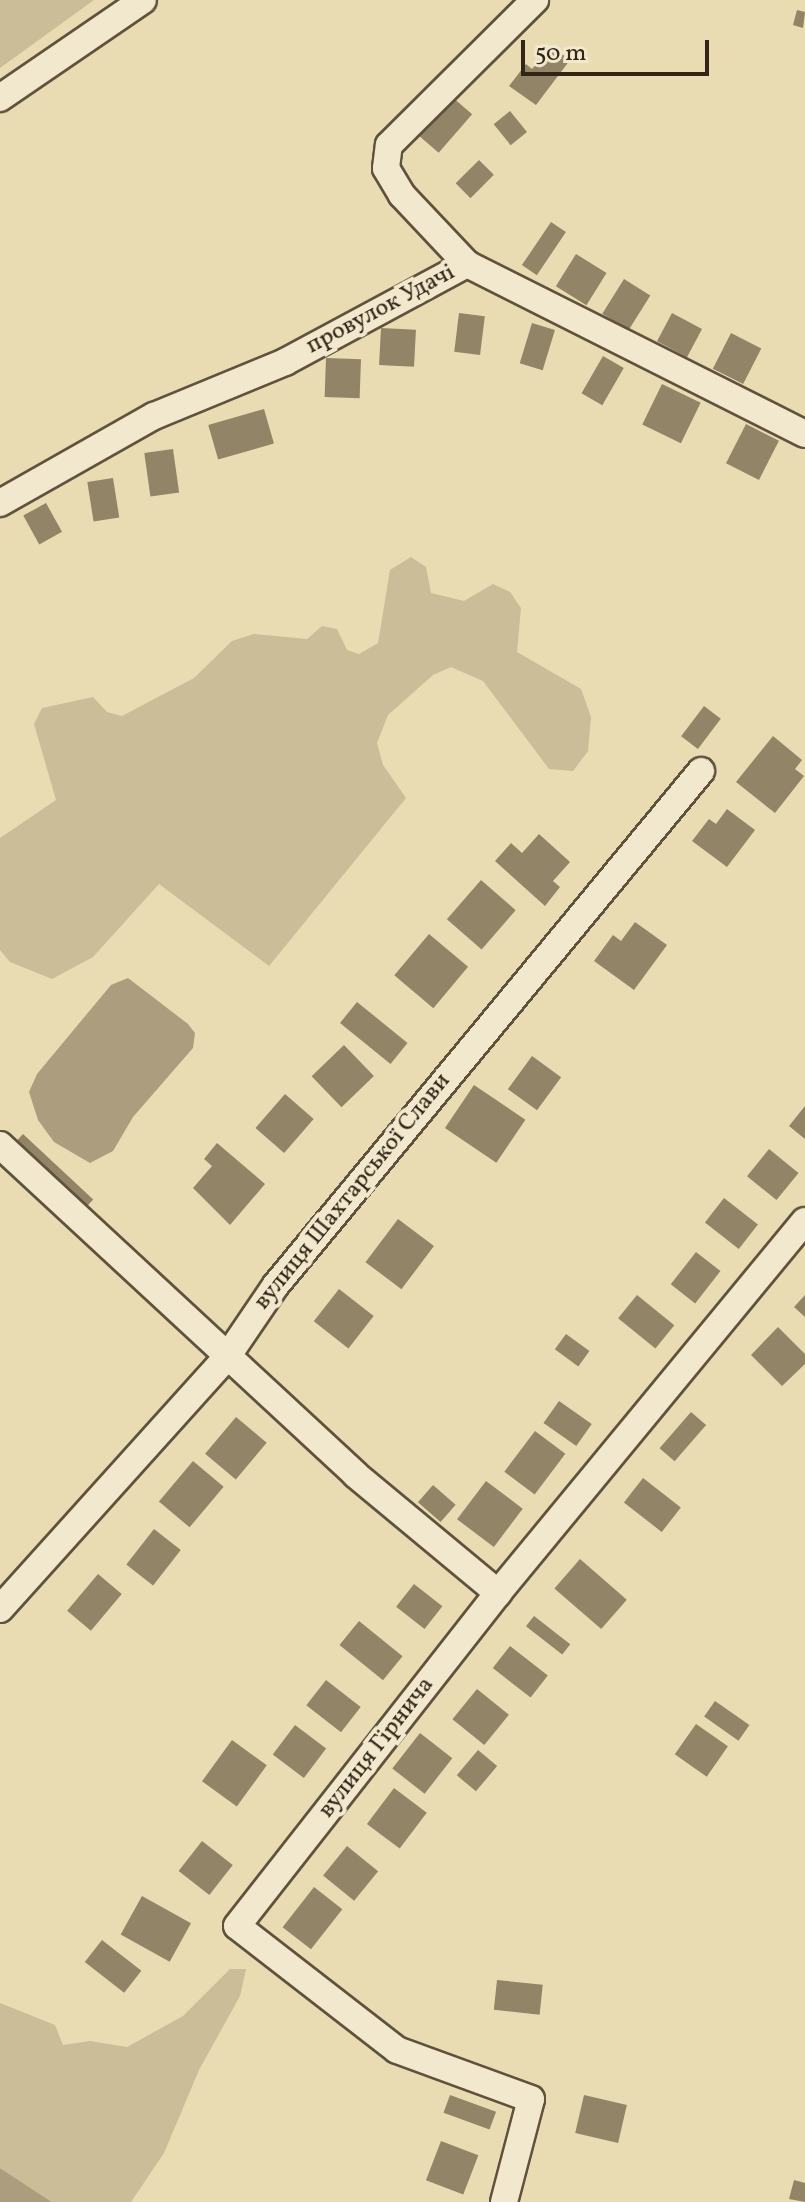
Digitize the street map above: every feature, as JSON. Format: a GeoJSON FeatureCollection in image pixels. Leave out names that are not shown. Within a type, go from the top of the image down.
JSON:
{"type":"FeatureCollection","features":[{"type":"Feature","properties":{"kind":"street"},"geometry":{"type":"LineString","coordinates":[[0,98],[143,0]]}},
{"type":"Feature","properties":{"kind":"street"},"geometry":{"type":"LineString","coordinates":[[467,264],[402,195],[386,168],[389,145],[535,0]]}},
{"type":"Feature","properties":{"kind":"street","name":"провулок Удачі"},"geometry":{"type":"LineString","coordinates":[[0,503],[154,416],[285,362],[467,264],[805,434]]}},
{"type":"Feature","properties":{"kind":"street","name":"вулиця Шахтарської Слави"},"geometry":{"type":"LineString","coordinates":[[0,1609],[227,1357],[295,1261],[701,771]]}},
{"type":"Feature","properties":{"kind":"street"},"geometry":{"type":"LineString","coordinates":[[0,1145],[356,1475],[498,1593]]}},
{"type":"Feature","properties":{"kind":"street","name":"вулиця Гірнича"},"geometry":{"type":"LineString","coordinates":[[504,2202],[531,2099],[397,2050],[237,1926],[498,1593],[805,1221]]}},
{"type":"Feature","properties":{"kind":"shaded area"},"geometry":{"type":"Polygon","coordinates":[[[0,0],[94,0],[0,68],[0,0]]]}},
{"type":"Feature","properties":{"kind":"shaded area"},"geometry":{"type":"Polygon","coordinates":[[[411,557],[426,567],[431,593],[464,601],[493,584],[510,592],[521,608],[517,652],[581,689],[591,717],[588,751],[573,771],[549,769],[483,681],[451,667],[433,675],[388,715],[377,743],[383,765],[406,798],[269,966],[159,884],[93,957],[52,979],[10,962],[0,950],[0,838],[56,800],[34,724],[42,708],[93,697],[107,712],[122,716],[194,678],[232,641],[254,634],[307,639],[322,626],[337,629],[347,650],[359,654],[378,643],[390,570],[411,557]]]}},
{"type":"Feature","properties":{"kind":"shaded area"},"geometry":{"type":"Polygon","coordinates":[[[128,978],[188,1024],[195,1033],[193,1048],[133,1117],[113,1151],[90,1163],[54,1142],[38,1120],[29,1092],[37,1074],[111,985],[128,978]]]}},
{"type":"Feature","properties":{"kind":"shaded area"},"geometry":{"type":"Polygon","coordinates":[[[230,1969],[246,1969],[240,1996],[199,2070],[164,2153],[131,2202],[51,2202],[0,2168],[0,2003],[55,2025],[63,2045],[90,2041],[127,2047],[183,2016],[230,1969]]]}},
{"type":"Feature","properties":{"kind":"shaded area"},"geometry":{"type":"Polygon","coordinates":[[[0,2168],[50,2201],[51,2202],[0,2202],[0,2168]]]}},
{"type":"Feature","properties":{"kind":"building"},"geometry":{"type":"Polygon","coordinates":[[[797,10],[805,12],[803,28],[793,25],[797,10]]]}},
{"type":"Feature","properties":{"kind":"building"},"geometry":{"type":"Polygon","coordinates":[[[551,46],[570,60],[536,105],[509,86],[526,64],[532,69],[551,46]]]}},
{"type":"Feature","properties":{"kind":"building"},"geometry":{"type":"Polygon","coordinates":[[[451,96],[472,114],[439,153],[418,134],[451,96]]]}},
{"type":"Feature","properties":{"kind":"building"},"geometry":{"type":"Polygon","coordinates":[[[510,111],[527,132],[511,145],[494,124],[510,111]]]}},
{"type":"Feature","properties":{"kind":"building"},"geometry":{"type":"Polygon","coordinates":[[[479,160],[494,175],[471,198],[456,183],[479,160]]]}},
{"type":"Feature","properties":{"kind":"building"},"geometry":{"type":"Polygon","coordinates":[[[551,222],[566,232],[537,275],[522,265],[551,222]]]}},
{"type":"Feature","properties":{"kind":"building"},"geometry":{"type":"Polygon","coordinates":[[[576,254],[607,273],[586,305],[556,286],[576,254]]]}},
{"type":"Feature","properties":{"kind":"building"},"geometry":{"type":"Polygon","coordinates":[[[624,279],[650,295],[629,330],[602,314],[624,279]]]}},
{"type":"Feature","properties":{"kind":"building"},"geometry":{"type":"Polygon","coordinates":[[[459,313],[485,316],[480,355],[454,352],[459,313]]]}},
{"type":"Feature","properties":{"kind":"building"},"geometry":{"type":"Polygon","coordinates":[[[672,313],[702,329],[687,357],[657,341],[672,313]]]}},
{"type":"Feature","properties":{"kind":"building"},"geometry":{"type":"Polygon","coordinates":[[[532,323],[555,330],[543,370],[520,363],[532,323]]]}},
{"type":"Feature","properties":{"kind":"building"},"geometry":{"type":"Polygon","coordinates":[[[381,328],[416,330],[414,367],[379,365],[381,328]]]}},
{"type":"Feature","properties":{"kind":"building"},"geometry":{"type":"Polygon","coordinates":[[[731,333],[761,348],[743,384],[713,369],[731,333]]]}},
{"type":"Feature","properties":{"kind":"building"},"geometry":{"type":"Polygon","coordinates":[[[603,356],[624,368],[602,405],[582,393],[603,356]]]}},
{"type":"Feature","properties":{"kind":"building"},"geometry":{"type":"Polygon","coordinates":[[[326,358],[361,359],[360,398],[325,397],[326,358]]]}},
{"type":"Feature","properties":{"kind":"building"},"geometry":{"type":"Polygon","coordinates":[[[662,384],[701,403],[681,443],[642,424],[662,384]]]}},
{"type":"Feature","properties":{"kind":"building"},"geometry":{"type":"Polygon","coordinates":[[[264,409],[274,444],[218,460],[208,425],[264,409]]]}},
{"type":"Feature","properties":{"kind":"building"},"geometry":{"type":"Polygon","coordinates":[[[746,424],[779,441],[759,480],[726,463],[746,424]]]}},
{"type":"Feature","properties":{"kind":"building"},"geometry":{"type":"Polygon","coordinates":[[[173,449],[179,493],[150,497],[144,453],[173,449]]]}},
{"type":"Feature","properties":{"kind":"building"},"geometry":{"type":"Polygon","coordinates":[[[113,478],[119,518],[94,522],[87,482],[113,478]]]}},
{"type":"Feature","properties":{"kind":"building"},"geometry":{"type":"Polygon","coordinates":[[[46,503],[62,532],[39,544],[23,516],[46,503]]]}},
{"type":"Feature","properties":{"kind":"building"},"geometry":{"type":"Polygon","coordinates":[[[704,706],[721,719],[698,749],[681,736],[704,706]]]}},
{"type":"Feature","properties":{"kind":"building"},"geometry":{"type":"Polygon","coordinates":[[[773,736],[802,760],[795,769],[804,776],[775,813],[736,782],[773,736]]]}},
{"type":"Feature","properties":{"kind":"building"},"geometry":{"type":"Polygon","coordinates":[[[727,809],[755,830],[727,867],[692,841],[709,819],[716,824],[727,809]]]}},
{"type":"Feature","properties":{"kind":"building"},"geometry":{"type":"Polygon","coordinates":[[[539,834],[570,862],[553,881],[560,887],[545,906],[495,861],[511,843],[522,853],[539,834]]]}},
{"type":"Feature","properties":{"kind":"building"},"geometry":{"type":"Polygon","coordinates":[[[481,880],[516,910],[482,949],[447,919],[481,880]]]}},
{"type":"Feature","properties":{"kind":"building"},"geometry":{"type":"Polygon","coordinates":[[[635,922],[667,945],[634,990],[594,961],[613,935],[621,941],[635,922]]]}},
{"type":"Feature","properties":{"kind":"building"},"geometry":{"type":"Polygon","coordinates":[[[429,934],[468,967],[433,1008],[394,975],[429,934]]]}},
{"type":"Feature","properties":{"kind":"building"},"geometry":{"type":"Polygon","coordinates":[[[357,1002],[408,1043],[391,1064],[340,1023],[357,1002]]]}},
{"type":"Feature","properties":{"kind":"building"},"geometry":{"type":"Polygon","coordinates":[[[344,1045],[374,1076],[342,1107],[312,1076],[344,1045]]]}},
{"type":"Feature","properties":{"kind":"building"},"geometry":{"type":"Polygon","coordinates":[[[532,1056],[561,1077],[537,1110],[508,1089],[532,1056]]]}},
{"type":"Feature","properties":{"kind":"building"},"geometry":{"type":"Polygon","coordinates":[[[474,1085],[525,1120],[496,1163],[445,1128],[474,1085]]]}},
{"type":"Feature","properties":{"kind":"building"},"geometry":{"type":"Polygon","coordinates":[[[285,1094],[314,1119],[284,1153],[255,1128],[285,1094]]]}},
{"type":"Feature","properties":{"kind":"building"},"geometry":{"type":"Polygon","coordinates":[[[805,1106],[805,1139],[789,1126],[805,1106]]]}},
{"type":"Feature","properties":{"kind":"building"},"geometry":{"type":"Polygon","coordinates":[[[23,1134],[93,1199],[82,1212],[11,1146],[23,1134]]]}},
{"type":"Feature","properties":{"kind":"building"},"geometry":{"type":"Polygon","coordinates":[[[217,1143],[265,1184],[230,1225],[193,1188],[212,1166],[204,1159],[217,1143]]]}},
{"type":"Feature","properties":{"kind":"building"},"geometry":{"type":"Polygon","coordinates":[[[769,1149],[799,1173],[777,1200],[747,1176],[769,1149]]]}},
{"type":"Feature","properties":{"kind":"building"},"geometry":{"type":"Polygon","coordinates":[[[724,1198],[758,1224],[739,1249],[705,1222],[724,1198]]]}},
{"type":"Feature","properties":{"kind":"building"},"geometry":{"type":"Polygon","coordinates":[[[398,1219],[434,1246],[401,1289],[366,1262],[398,1219]]]}},
{"type":"Feature","properties":{"kind":"building"},"geometry":{"type":"Polygon","coordinates":[[[696,1252],[720,1271],[695,1303],[671,1284],[696,1252]]]}},
{"type":"Feature","properties":{"kind":"building"},"geometry":{"type":"Polygon","coordinates":[[[339,1289],[374,1316],[348,1348],[314,1321],[339,1289]]]}},
{"type":"Feature","properties":{"kind":"building"},"geometry":{"type":"Polygon","coordinates":[[[637,1295],[674,1325],[655,1349],[618,1318],[637,1295]]]}},
{"type":"Feature","properties":{"kind":"building"},"geometry":{"type":"Polygon","coordinates":[[[805,1295],[805,1317],[794,1307],[805,1295]]]}},
{"type":"Feature","properties":{"kind":"building"},"geometry":{"type":"Polygon","coordinates":[[[778,1327],[805,1354],[805,1364],[782,1386],[751,1355],[778,1327]]]}},
{"type":"Feature","properties":{"kind":"building"},"geometry":{"type":"Polygon","coordinates":[[[566,1334],[589,1351],[578,1366],[555,1349],[566,1334]]]}},
{"type":"Feature","properties":{"kind":"building"},"geometry":{"type":"Polygon","coordinates":[[[559,1401],[592,1424],[576,1446],[544,1423],[559,1401]]]}},
{"type":"Feature","properties":{"kind":"building"},"geometry":{"type":"Polygon","coordinates":[[[691,1412],[706,1425],[675,1461],[660,1448],[691,1412]]]}},
{"type":"Feature","properties":{"kind":"building"},"geometry":{"type":"Polygon","coordinates":[[[236,1417],[267,1443],[236,1479],[205,1454],[236,1417]]]}},
{"type":"Feature","properties":{"kind":"building"},"geometry":{"type":"Polygon","coordinates":[[[535,1431],[565,1454],[535,1495],[504,1472],[535,1431]]]}},
{"type":"Feature","properties":{"kind":"building"},"geometry":{"type":"Polygon","coordinates":[[[193,1461],[224,1487],[190,1527],[159,1502],[193,1461]]]}},
{"type":"Feature","properties":{"kind":"building"},"geometry":{"type":"Polygon","coordinates":[[[643,1478],[681,1508],[662,1532],[624,1502],[643,1478]]]}},
{"type":"Feature","properties":{"kind":"building"},"geometry":{"type":"Polygon","coordinates":[[[486,1481],[523,1509],[494,1547],[457,1519],[486,1481]]]}},
{"type":"Feature","properties":{"kind":"building"},"geometry":{"type":"Polygon","coordinates":[[[433,1485],[456,1505],[441,1522],[418,1502],[433,1485]]]}},
{"type":"Feature","properties":{"kind":"building"},"geometry":{"type":"Polygon","coordinates":[[[154,1529],[181,1550],[153,1585],[126,1564],[154,1529]]]}},
{"type":"Feature","properties":{"kind":"building"},"geometry":{"type":"Polygon","coordinates":[[[580,1559],[627,1600],[601,1629],[554,1588],[580,1559]]]}},
{"type":"Feature","properties":{"kind":"building"},"geometry":{"type":"Polygon","coordinates":[[[98,1574],[122,1594],[91,1631],[67,1611],[98,1574]]]}},
{"type":"Feature","properties":{"kind":"building"},"geometry":{"type":"Polygon","coordinates":[[[414,1584],[442,1606],[425,1629],[396,1607],[414,1584]]]}},
{"type":"Feature","properties":{"kind":"building"},"geometry":{"type":"Polygon","coordinates":[[[534,1616],[570,1644],[562,1655],[526,1626],[534,1616]]]}},
{"type":"Feature","properties":{"kind":"building"},"geometry":{"type":"Polygon","coordinates":[[[359,1621],[403,1656],[383,1680],[339,1645],[359,1621]]]}},
{"type":"Feature","properties":{"kind":"building"},"geometry":{"type":"Polygon","coordinates":[[[510,1646],[548,1676],[531,1698],[493,1668],[510,1646]]]}},
{"type":"Feature","properties":{"kind":"building"},"geometry":{"type":"Polygon","coordinates":[[[326,1680],[361,1707],[341,1732],[306,1705],[326,1680]]]}},
{"type":"Feature","properties":{"kind":"building"},"geometry":{"type":"Polygon","coordinates":[[[477,1689],[509,1715],[484,1745],[452,1719],[477,1689]]]}},
{"type":"Feature","properties":{"kind":"building"},"geometry":{"type":"Polygon","coordinates":[[[715,1701],[749,1725],[739,1741],[704,1717],[715,1701]]]}},
{"type":"Feature","properties":{"kind":"building"},"geometry":{"type":"Polygon","coordinates":[[[696,1724],[728,1746],[707,1777],[675,1754],[696,1724]]]}},
{"type":"Feature","properties":{"kind":"building"},"geometry":{"type":"Polygon","coordinates":[[[295,1725],[326,1748],[304,1778],[273,1755],[295,1725]]]}},
{"type":"Feature","properties":{"kind":"building"},"geometry":{"type":"Polygon","coordinates":[[[420,1733],[452,1758],[425,1794],[392,1768],[420,1733]]]}},
{"type":"Feature","properties":{"kind":"building"},"geometry":{"type":"Polygon","coordinates":[[[232,1740],[267,1765],[237,1807],[202,1781],[232,1740]]]}},
{"type":"Feature","properties":{"kind":"building"},"geometry":{"type":"Polygon","coordinates":[[[478,1750],[497,1766],[476,1791],[457,1775],[478,1750]]]}},
{"type":"Feature","properties":{"kind":"building"},"geometry":{"type":"Polygon","coordinates":[[[394,1788],[427,1813],[400,1849],[367,1824],[394,1788]]]}},
{"type":"Feature","properties":{"kind":"building"},"geometry":{"type":"Polygon","coordinates":[[[202,1841],[233,1865],[209,1895],[179,1871],[202,1841]]]}},
{"type":"Feature","properties":{"kind":"building"},"geometry":{"type":"Polygon","coordinates":[[[347,1846],[378,1871],[354,1901],[323,1876],[347,1846]]]}},
{"type":"Feature","properties":{"kind":"building"},"geometry":{"type":"Polygon","coordinates":[[[314,1887],[342,1909],[311,1949],[283,1927],[314,1887]]]}},
{"type":"Feature","properties":{"kind":"building"},"geometry":{"type":"Polygon","coordinates":[[[142,1896],[191,1923],[170,1962],[121,1934],[142,1896]]]}},
{"type":"Feature","properties":{"kind":"building"},"geometry":{"type":"Polygon","coordinates":[[[102,1940],[141,1971],[124,1993],[85,1962],[102,1940]]]}},
{"type":"Feature","properties":{"kind":"building"},"geometry":{"type":"Polygon","coordinates":[[[497,1980],[543,1985],[540,2015],[494,2010],[497,1980]]]}},
{"type":"Feature","properties":{"kind":"building"},"geometry":{"type":"Polygon","coordinates":[[[450,2095],[496,2112],[490,2130],[444,2113],[450,2095]]]}},
{"type":"Feature","properties":{"kind":"building"},"geometry":{"type":"Polygon","coordinates":[[[584,2095],[627,2105],[618,2143],[575,2133],[584,2095]]]}},
{"type":"Feature","properties":{"kind":"building"},"geometry":{"type":"Polygon","coordinates":[[[441,2141],[478,2155],[463,2195],[426,2180],[441,2141]]]}},
{"type":"Feature","properties":{"kind":"building"},"geometry":{"type":"Polygon","coordinates":[[[794,2180],[805,2183],[805,2202],[789,2199],[794,2180]]]}}]}
